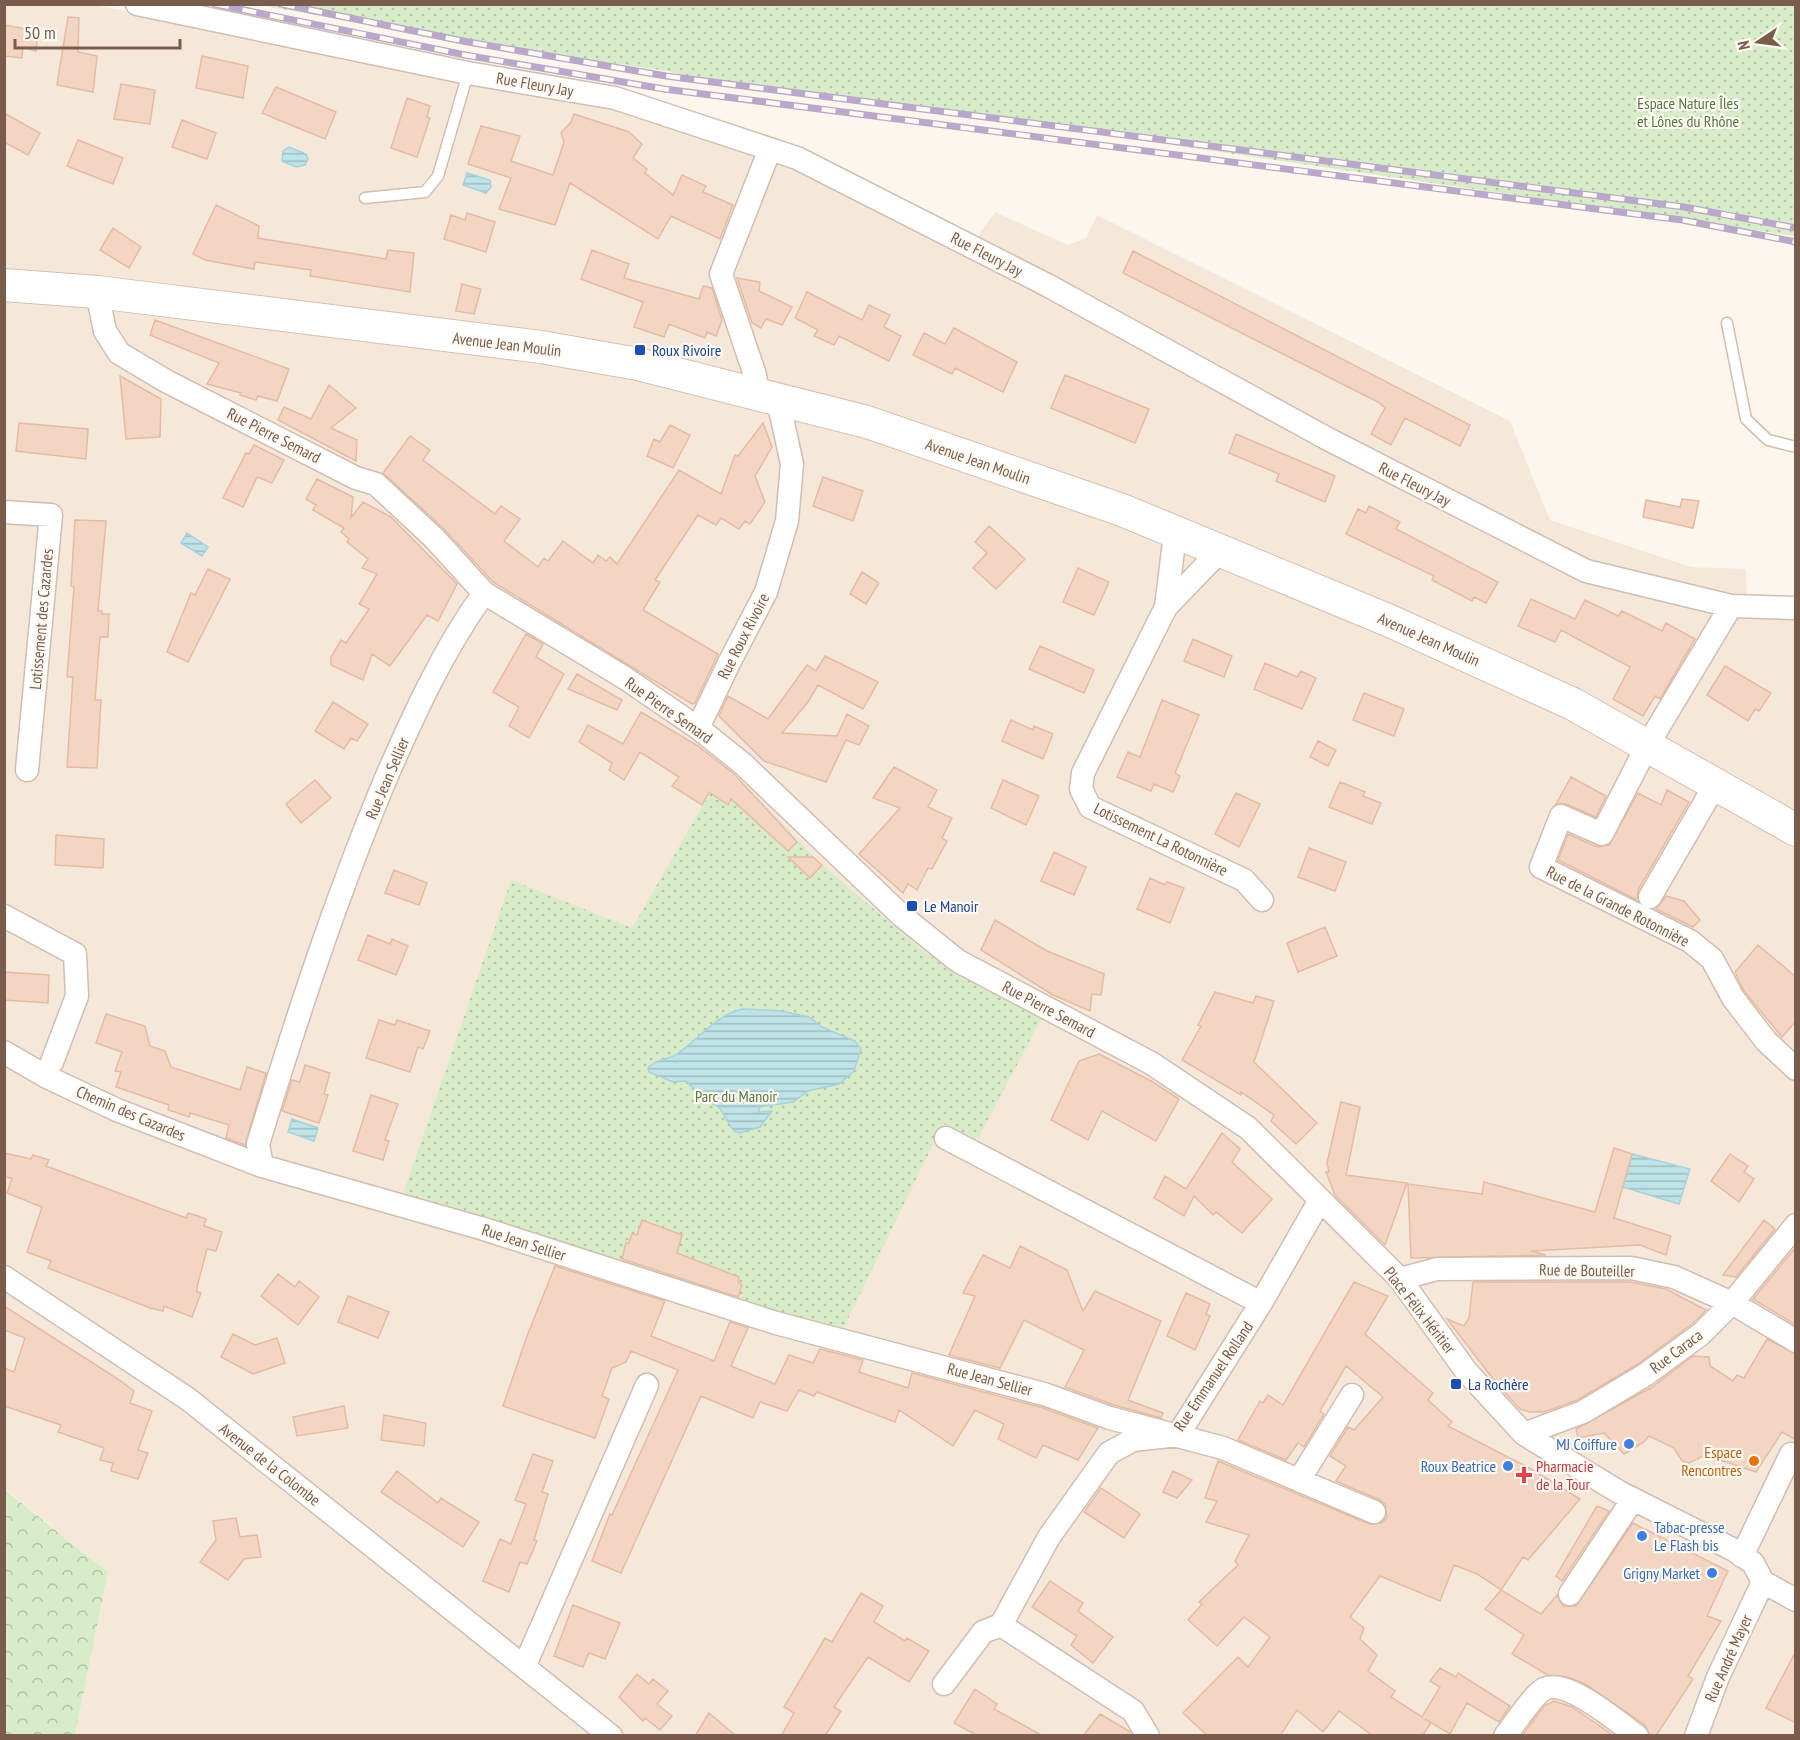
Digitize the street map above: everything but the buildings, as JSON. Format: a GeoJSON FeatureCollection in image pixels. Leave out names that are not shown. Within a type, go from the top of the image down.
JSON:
{"type":"FeatureCollection","features":[{"type":"Feature","properties":{"kind":"main road"},"geometry":{"type":"LineString","coordinates":[[4,285],[97,292]]}},
{"type":"Feature","properties":{"kind":"main road","name":"Avenue Jean Moulin"},"geometry":{"type":"LineString","coordinates":[[97,292],[541,347],[638,364],[867,422],[1122,510],[1175,534],[1401,626],[1573,704],[1796,830]]}},
{"type":"Feature","properties":{"kind":"street","name":"Rue Fleury Jay"},"geometry":{"type":"LineString","coordinates":[[137,4],[468,73],[615,98],[797,158],[1047,285],[1326,438],[1586,571],[1731,606],[1796,608]]}},
{"type":"Feature","properties":{"kind":"street","name":"Rue Roux Rivoire"},"geometry":{"type":"LineString","coordinates":[[698,728],[766,591],[787,521],[792,464],[768,397],[755,375],[721,274],[770,149]]}},
{"type":"Feature","properties":{"kind":"street","name":"Rue Pierre Semard"},"geometry":{"type":"LineString","coordinates":[[97,292],[105,331],[119,353],[166,381],[356,478],[376,484],[434,538],[484,593],[625,678],[698,728],[787,804],[902,915],[958,961],[1151,1063],[1248,1128],[1320,1200]]}},
{"type":"Feature","properties":{"kind":"street","name":"Lotissement des Cazardes"},"geometry":{"type":"LineString","coordinates":[[4,512],[51,515],[27,770]]}},
{"type":"Feature","properties":{"kind":"street","name":"Lotissement La Rotonnière"},"geometry":{"type":"LineString","coordinates":[[1166,607],[1175,534]]}},
{"type":"Feature","properties":{"kind":"street","name":"Lotissement La Rotonnière"},"geometry":{"type":"LineString","coordinates":[[1219,552],[1166,607],[1083,773],[1081,789],[1090,807],[1244,880],[1262,900]]}},
{"type":"Feature","properties":{"kind":"street","name":"Rue Jean Sellier"},"geometry":{"type":"LineString","coordinates":[[484,593],[459,628],[410,722],[355,852],[258,1144],[262,1166],[484,1229],[776,1323],[987,1378],[1044,1394],[1110,1418],[1223,1448],[1374,1512]]}},
{"type":"Feature","properties":{"kind":"street"},"geometry":{"type":"LineString","coordinates":[[1647,746],[1731,606]]}},
{"type":"Feature","properties":{"kind":"street","name":"Rue de la Grande Rotonnière"},"geometry":{"type":"LineString","coordinates":[[1647,746],[1602,834],[1561,816],[1540,867],[1690,941],[1712,959],[1733,998],[1766,1041],[1796,1069]]}},
{"type":"Feature","properties":{"kind":"street","name":"Rue de la Grande Rotonnière"},"geometry":{"type":"LineString","coordinates":[[1650,897],[1715,784]]}},
{"type":"Feature","properties":{"kind":"street"},"geometry":{"type":"LineString","coordinates":[[4,916],[75,954],[77,996],[52,1062]]}},
{"type":"Feature","properties":{"kind":"street","name":"Chemin des Cazardes"},"geometry":{"type":"LineString","coordinates":[[4,1052],[47,1077],[117,1110],[262,1166]]}},
{"type":"Feature","properties":{"kind":"street"},"geometry":{"type":"LineString","coordinates":[[946,1138],[1262,1303]]}},
{"type":"Feature","properties":{"kind":"street","name":"Place Félix Héritier"},"geometry":{"type":"LineString","coordinates":[[1320,1200],[1400,1279],[1489,1399],[1524,1434],[1633,1499],[1742,1556]]}},
{"type":"Feature","properties":{"kind":"street","name":"Rue Emmanuel Rolland"},"geometry":{"type":"LineString","coordinates":[[1000,1625],[1049,1537],[1109,1453],[1133,1440],[1178,1435],[1262,1303],[1320,1200]]}},
{"type":"Feature","properties":{"kind":"street","name":"Rue Caraca"},"geometry":{"type":"LineString","coordinates":[[1524,1434],[1583,1412],[1645,1375],[1701,1334],[1732,1303],[1796,1225]]}},
{"type":"Feature","properties":{"kind":"street","name":"Rue de Bouteiller"},"geometry":{"type":"LineString","coordinates":[[1400,1279],[1437,1269],[1631,1268],[1674,1277],[1732,1303],[1796,1341]]}},
{"type":"Feature","properties":{"kind":"street","name":"Avenue de la Colombe"},"geometry":{"type":"LineString","coordinates":[[4,1277],[188,1399],[525,1665],[611,1736]]}},
{"type":"Feature","properties":{"kind":"street"},"geometry":{"type":"LineString","coordinates":[[525,1665],[647,1385]]}},
{"type":"Feature","properties":{"kind":"street"},"geometry":{"type":"LineString","coordinates":[[1299,1480],[1352,1395]]}},
{"type":"Feature","properties":{"kind":"street"},"geometry":{"type":"LineString","coordinates":[[1791,1454],[1742,1556],[1753,1563],[1763,1582],[1796,1600]]}},
{"type":"Feature","properties":{"kind":"street"},"geometry":{"type":"LineString","coordinates":[[1570,1594],[1633,1499]]}},
{"type":"Feature","properties":{"kind":"street","name":"Rue André Mayer"},"geometry":{"type":"LineString","coordinates":[[1696,1736],[1718,1677],[1763,1582]]}},
{"type":"Feature","properties":{"kind":"street"},"geometry":{"type":"LineString","coordinates":[[944,1684],[983,1632],[1000,1625],[1133,1711],[1148,1736]]}},
{"type":"Feature","properties":{"kind":"street"},"geometry":{"type":"LineString","coordinates":[[1504,1736],[1542,1690],[1555,1686],[1578,1695],[1637,1736]]}},
{"type":"Feature","properties":{"kind":"lane"},"geometry":{"type":"LineString","coordinates":[[365,198],[425,192],[438,176],[468,73]]}},
{"type":"Feature","properties":{"kind":"lane"},"geometry":{"type":"LineString","coordinates":[[1727,323],[1746,419],[1768,440],[1796,447]]}},
{"type":"Feature","properties":{"kind":"shaded area"},"geometry":{"type":"Polygon","coordinates":[[[4,5],[94,5],[270,39],[615,98],[797,158],[971,246],[995,212],[1068,245],[1086,238],[1097,215],[1510,421],[1550,520],[1691,567],[1746,569],[1747,604],[1795,608],[1795,1735],[75,1735],[108,1572],[4,1488],[4,5]]]}},
{"type":"Feature","properties":{"kind":"green space","name":"Espace Nature Îles et Lônes du Rhône"},"geometry":{"type":"Polygon","coordinates":[[[259,5],[1795,5],[1795,236],[761,85],[702,80],[667,71],[479,44],[259,5]]]}},
{"type":"Feature","properties":{"kind":"green space","name":"Parc du Manoir"},"geometry":{"type":"Polygon","coordinates":[[[742,782],[822,865],[927,954],[1041,1019],[978,1139],[943,1124],[841,1333],[735,1303],[403,1194],[511,880],[632,928],[710,793],[728,804],[742,782]]]}},
{"type":"Feature","properties":{"kind":"green space"},"geometry":{"type":"Polygon","coordinates":[[[4,1489],[108,1572],[75,1735],[5,1735],[4,1489]]]}},
{"type":"Feature","properties":{"kind":"water"},"geometry":{"type":"Polygon","coordinates":[[[289,147],[306,154],[308,159],[305,165],[296,167],[282,161],[283,151],[289,147]]]}},
{"type":"Feature","properties":{"kind":"water"},"geometry":{"type":"Polygon","coordinates":[[[467,173],[490,180],[491,187],[486,193],[463,185],[467,173]]]}},
{"type":"Feature","properties":{"kind":"water"},"geometry":{"type":"Polygon","coordinates":[[[187,533],[208,547],[202,556],[181,543],[187,533]]]}},
{"type":"Feature","properties":{"kind":"water"},"geometry":{"type":"Polygon","coordinates":[[[743,1009],[781,1011],[809,1017],[822,1027],[855,1041],[861,1049],[854,1071],[839,1084],[808,1091],[793,1102],[759,1107],[759,1112],[772,1111],[760,1127],[739,1133],[733,1130],[719,1107],[705,1100],[686,1081],[673,1082],[649,1072],[648,1068],[651,1065],[677,1054],[716,1022],[743,1009]]]}},
{"type":"Feature","properties":{"kind":"water"},"geometry":{"type":"Polygon","coordinates":[[[292,1119],[318,1128],[314,1141],[288,1132],[292,1119]]]}},
{"type":"Feature","properties":{"kind":"water"},"geometry":{"type":"Polygon","coordinates":[[[1632,1154],[1690,1169],[1679,1204],[1623,1187],[1632,1154]]]}},
{"type":"Feature","properties":{"kind":"railway"},"geometry":{"type":"LineString","coordinates":[[215,4],[465,55],[664,89],[1682,220],[1796,242]]}},
{"type":"Feature","properties":{"kind":"railway"},"geometry":{"type":"LineString","coordinates":[[281,4],[468,42],[666,76],[1684,207],[1796,228]]}},
{"type":"Feature","properties":{"kind":"place","name":"Roux Rivoire"},"geometry":{"type":"Point","coordinates":[640,350]}},
{"type":"Feature","properties":{"kind":"place","name":"Le Manoir"},"geometry":{"type":"Point","coordinates":[912,906]}},
{"type":"Feature","properties":{"kind":"place","name":"La Rochère"},"geometry":{"type":"Point","coordinates":[1456,1384]}},
{"type":"Feature","properties":{"kind":"place","name":"MJ Coiffure"},"geometry":{"type":"Point","coordinates":[1629,1444]}},
{"type":"Feature","properties":{"kind":"place","name":"Espace Rencontres"},"geometry":{"type":"Point","coordinates":[1754,1461]}},
{"type":"Feature","properties":{"kind":"place","name":"Roux Beatrice"},"geometry":{"type":"Point","coordinates":[1508,1466]}},
{"type":"Feature","properties":{"kind":"place","name":"Pharmacie de la Tour"},"geometry":{"type":"Point","coordinates":[1524,1475]}},
{"type":"Feature","properties":{"kind":"place","name":"Tabac-presse Le Flash bis"},"geometry":{"type":"Point","coordinates":[1642,1536]}},
{"type":"Feature","properties":{"kind":"place","name":"Grigny Market"},"geometry":{"type":"Point","coordinates":[1712,1573]}}]}
